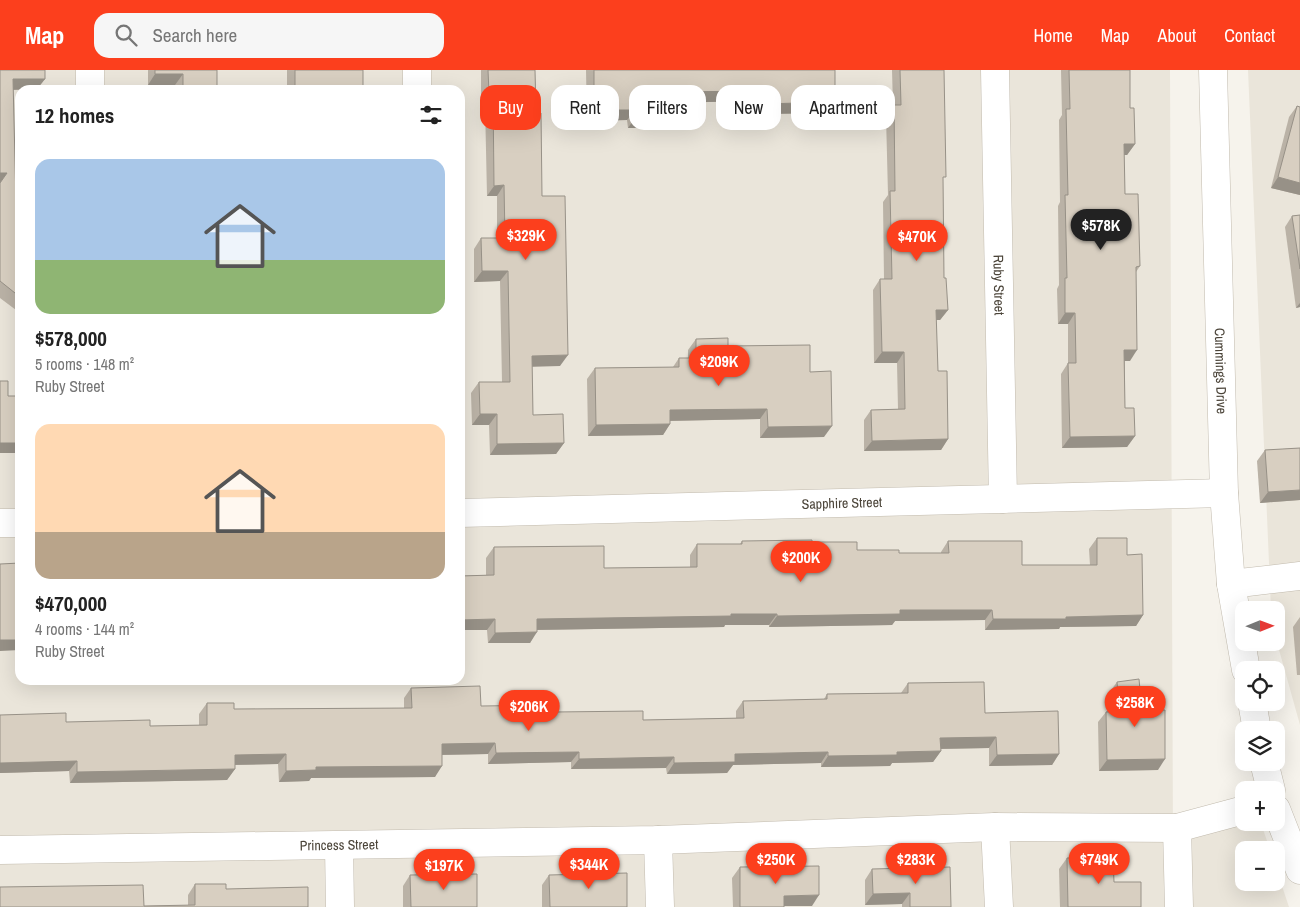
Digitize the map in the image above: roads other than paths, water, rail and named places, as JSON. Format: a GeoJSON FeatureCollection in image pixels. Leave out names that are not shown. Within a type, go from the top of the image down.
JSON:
{"type":"FeatureCollection","features":[{"type":"Feature","properties":{"kind":"street"},"geometry":{"type":"LineString","coordinates":[[90,70],[90,85]]}},
{"type":"Feature","properties":{"kind":"street"},"geometry":{"type":"LineString","coordinates":[[417,70],[417,85]]}},
{"type":"Feature","properties":{"kind":"street","name":"Ruby Street"},"geometry":{"type":"LineString","coordinates":[[995,70],[1002,499]]}},
{"type":"Feature","properties":{"kind":"street","name":"Cummings Drive"},"geometry":{"type":"LineString","coordinates":[[1213,70],[1224,493],[1231,584],[1244,661]]}},
{"type":"Feature","properties":{"kind":"street","name":"Sapphire Street"},"geometry":{"type":"LineString","coordinates":[[465,513],[1224,493]]}},
{"type":"Feature","properties":{"kind":"street"},"geometry":{"type":"LineString","coordinates":[[0,524],[15,523]]}},
{"type":"Feature","properties":{"kind":"street"},"geometry":{"type":"LineString","coordinates":[[1231,584],[1300,576]]}},
{"type":"Feature","properties":{"kind":"street","name":"Princess Street"},"geometry":{"type":"LineString","coordinates":[[0,850],[658,840],[995,827],[1177,828],[1235,812]]}},
{"type":"Feature","properties":{"kind":"street"},"geometry":{"type":"LineString","coordinates":[[995,827],[999,907]]}},
{"type":"Feature","properties":{"kind":"street"},"geometry":{"type":"LineString","coordinates":[[1177,828],[1179,907]]}},
{"type":"Feature","properties":{"kind":"street"},"geometry":{"type":"LineString","coordinates":[[1285,831],[1300,870]]}},
{"type":"Feature","properties":{"kind":"street"},"geometry":{"type":"LineString","coordinates":[[658,840],[660,907]]}},
{"type":"Feature","properties":{"kind":"street"},"geometry":{"type":"LineString","coordinates":[[339,846],[340,907]]}}]}
